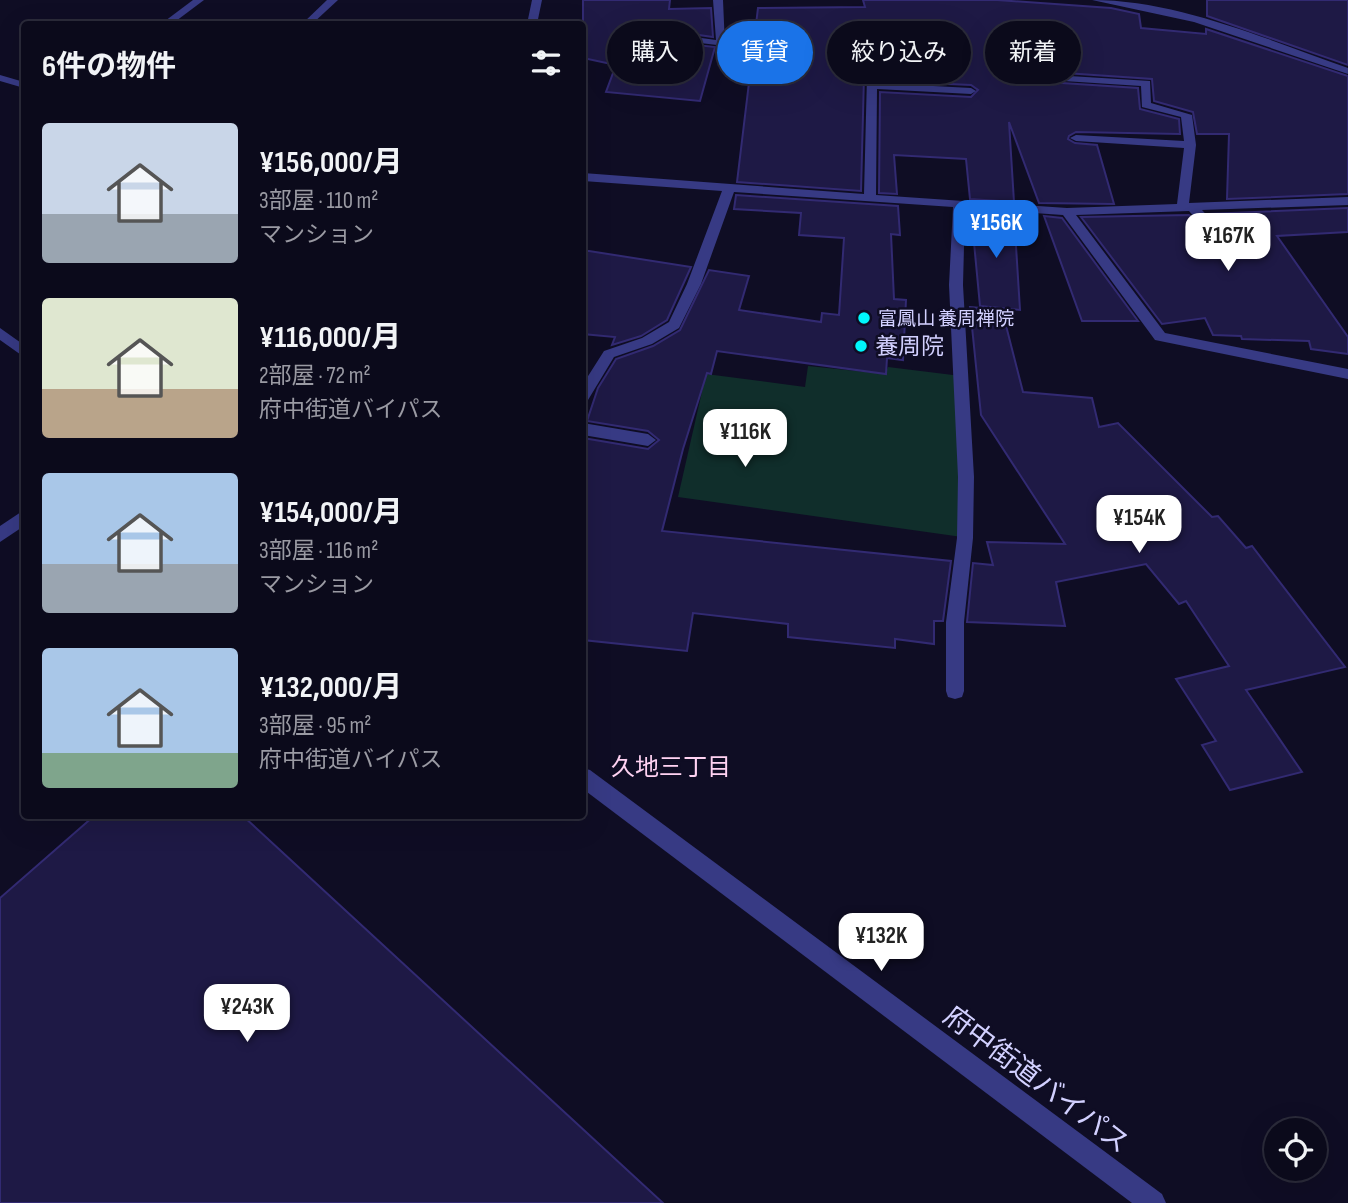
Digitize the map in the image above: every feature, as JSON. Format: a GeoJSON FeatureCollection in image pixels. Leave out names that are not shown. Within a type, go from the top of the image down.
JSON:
{"type":"FeatureCollection","features":[{"type":"Feature","properties":{"kind":"street"},"geometry":{"type":"LineString","coordinates":[[170,21],[199,0]]}},
{"type":"Feature","properties":{"kind":"street"},"geometry":{"type":"LineString","coordinates":[[310,21],[333,0]]}},
{"type":"Feature","properties":{"kind":"street"},"geometry":{"type":"LineString","coordinates":[[533,21],[537,0]]}},
{"type":"Feature","properties":{"kind":"street"},"geometry":{"type":"LineString","coordinates":[[703,41],[721,44],[718,0]]}},
{"type":"Feature","properties":{"kind":"street"},"geometry":{"type":"LineString","coordinates":[[1097,0],[1196,19],[1348,71]]}},
{"type":"Feature","properties":{"kind":"street"},"geometry":{"type":"LineString","coordinates":[[0,78],[21,84]]}},
{"type":"Feature","properties":{"kind":"street"},"geometry":{"type":"LineString","coordinates":[[1081,79],[1146,83],[1146,105],[1186,115],[1190,145],[1187,205],[1234,254]]}},
{"type":"Feature","properties":{"kind":"street"},"geometry":{"type":"LineString","coordinates":[[870,197],[872,81],[971,91]]}},
{"type":"Feature","properties":{"kind":"street"},"geometry":{"type":"LineString","coordinates":[[1076,138],[1190,145]]}},
{"type":"Feature","properties":{"kind":"street"},"geometry":{"type":"LineString","coordinates":[[586,177],[959,202],[1067,212],[1187,205],[1348,201]]}},
{"type":"Feature","properties":{"kind":"street"},"geometry":{"type":"LineString","coordinates":[[586,391],[609,354],[647,341],[674,326],[694,284],[729,188]]}},
{"type":"Feature","properties":{"kind":"street"},"geometry":{"type":"LineString","coordinates":[[955,691],[955,622],[965,538],[966,477],[956,285],[959,202]]}},
{"type":"Feature","properties":{"kind":"street"},"geometry":{"type":"LineString","coordinates":[[1067,212],[1160,337],[1348,374]]}},
{"type":"Feature","properties":{"kind":"street"},"geometry":{"type":"LineString","coordinates":[[0,333],[21,350]]}},
{"type":"Feature","properties":{"kind":"street"},"geometry":{"type":"LineString","coordinates":[[586,430],[648,440]]}},
{"type":"Feature","properties":{"kind":"street"},"geometry":{"type":"LineString","coordinates":[[0,535],[21,519]]}},
{"type":"Feature","properties":{"kind":"street","name":"府中街道バイパス"},"geometry":{"type":"LineString","coordinates":[[586,779],[1153,1203]]}},
{"type":"Feature","properties":{"kind":"green space"},"geometry":{"type":"Polygon","coordinates":[[[808,366],[885,374],[888,367],[961,376],[962,537],[678,497],[706,374],[805,387],[808,366]]]}},
{"type":"Feature","properties":{"kind":"building"},"geometry":{"type":"Polygon","coordinates":[[[583,0],[670,0],[669,9],[711,8],[713,37],[703,36],[703,21],[607,21],[607,63],[586,59],[586,21],[583,21],[583,0]]]}},
{"type":"Feature","properties":{"kind":"building"},"geometry":{"type":"Polygon","coordinates":[[[863,0],[997,0],[1111,8],[1139,14],[1141,28],[1206,34],[1206,29],[1348,76],[1348,194],[1227,199],[1229,134],[1197,134],[1193,112],[1154,101],[1152,79],[1081,74],[1081,21],[985,21],[985,84],[1076,84],[1138,88],[1140,109],[1179,119],[1180,134],[1076,132],[1069,136],[1068,139],[1075,143],[1097,145],[1114,204],[1039,203],[1009,122],[1014,202],[970,199],[966,159],[894,155],[897,194],[879,193],[880,92],[971,97],[978,90],[971,85],[948,84],[971,84],[971,21],[827,21],[827,84],[864,84],[861,191],[737,182],[749,84],[813,84],[813,21],[756,21],[758,8],[865,7],[863,0]]]}},
{"type":"Feature","properties":{"kind":"building"},"geometry":{"type":"Polygon","coordinates":[[[1207,0],[1348,0],[1348,65],[1207,16],[1207,0]]]}},
{"type":"Feature","properties":{"kind":"building"},"geometry":{"type":"Polygon","coordinates":[[[703,46],[715,47],[700,101],[606,92],[609,84],[703,84],[703,46]]]}},
{"type":"Feature","properties":{"kind":"building"},"geometry":{"type":"Polygon","coordinates":[[[736,195],[898,206],[900,235],[891,234],[894,299],[906,300],[903,360],[887,358],[886,374],[717,351],[711,374],[707,373],[683,449],[662,531],[951,561],[943,621],[934,621],[934,644],[895,639],[895,648],[788,637],[788,624],[693,613],[687,651],[586,640],[586,439],[648,449],[659,440],[648,431],[587,421],[598,388],[616,359],[653,346],[680,330],[709,270],[749,276],[739,310],[821,322],[822,313],[839,315],[844,238],[799,235],[801,213],[734,209],[736,195]]]}},
{"type":"Feature","properties":{"kind":"building"},"geometry":{"type":"Polygon","coordinates":[[[1348,208],[1348,232],[1277,236],[1348,337],[1348,354],[1311,349],[1309,341],[1242,339],[1241,336],[1213,335],[1205,318],[1162,324],[1081,217],[1189,215],[1227,259],[1233,261],[1242,255],[1241,250],[1209,214],[1348,208]]]}},
{"type":"Feature","properties":{"kind":"building"},"geometry":{"type":"Polygon","coordinates":[[[971,211],[1014,214],[1020,310],[980,306],[971,211]]]}},
{"type":"Feature","properties":{"kind":"building"},"geometry":{"type":"Polygon","coordinates":[[[1044,216],[1062,218],[1138,321],[1082,321],[1044,216]]]}},
{"type":"Feature","properties":{"kind":"building"},"geometry":{"type":"Polygon","coordinates":[[[586,251],[691,267],[667,320],[641,336],[612,345],[615,337],[586,334],[586,251]]]}},
{"type":"Feature","properties":{"kind":"building"},"geometry":{"type":"Polygon","coordinates":[[[970,307],[1002,310],[1023,392],[1092,398],[1099,427],[1118,423],[1212,517],[1218,516],[1246,548],[1252,546],[1345,667],[1246,690],[1302,772],[1230,790],[1202,745],[1216,741],[1176,679],[1229,666],[1186,601],[1179,604],[1146,564],[1056,582],[1065,626],[967,622],[973,563],[993,565],[987,542],[1065,544],[981,415],[970,307]]]}},
{"type":"Feature","properties":{"kind":"building"},"geometry":{"type":"Polygon","coordinates":[[[91,819],[246,819],[663,1203],[0,1203],[0,898],[91,819]]]}},
{"type":"Feature","properties":{"kind":"place","name":"富鳳山 養周禅院"},"geometry":{"type":"Point","coordinates":[864,318]}},
{"type":"Feature","properties":{"kind":"place","name":"養周院"},"geometry":{"type":"Point","coordinates":[861,346]}},
{"type":"Feature","properties":{"kind":"district","name":"久地三丁目"},"geometry":{"type":"Point","coordinates":[671,767]}}]}
